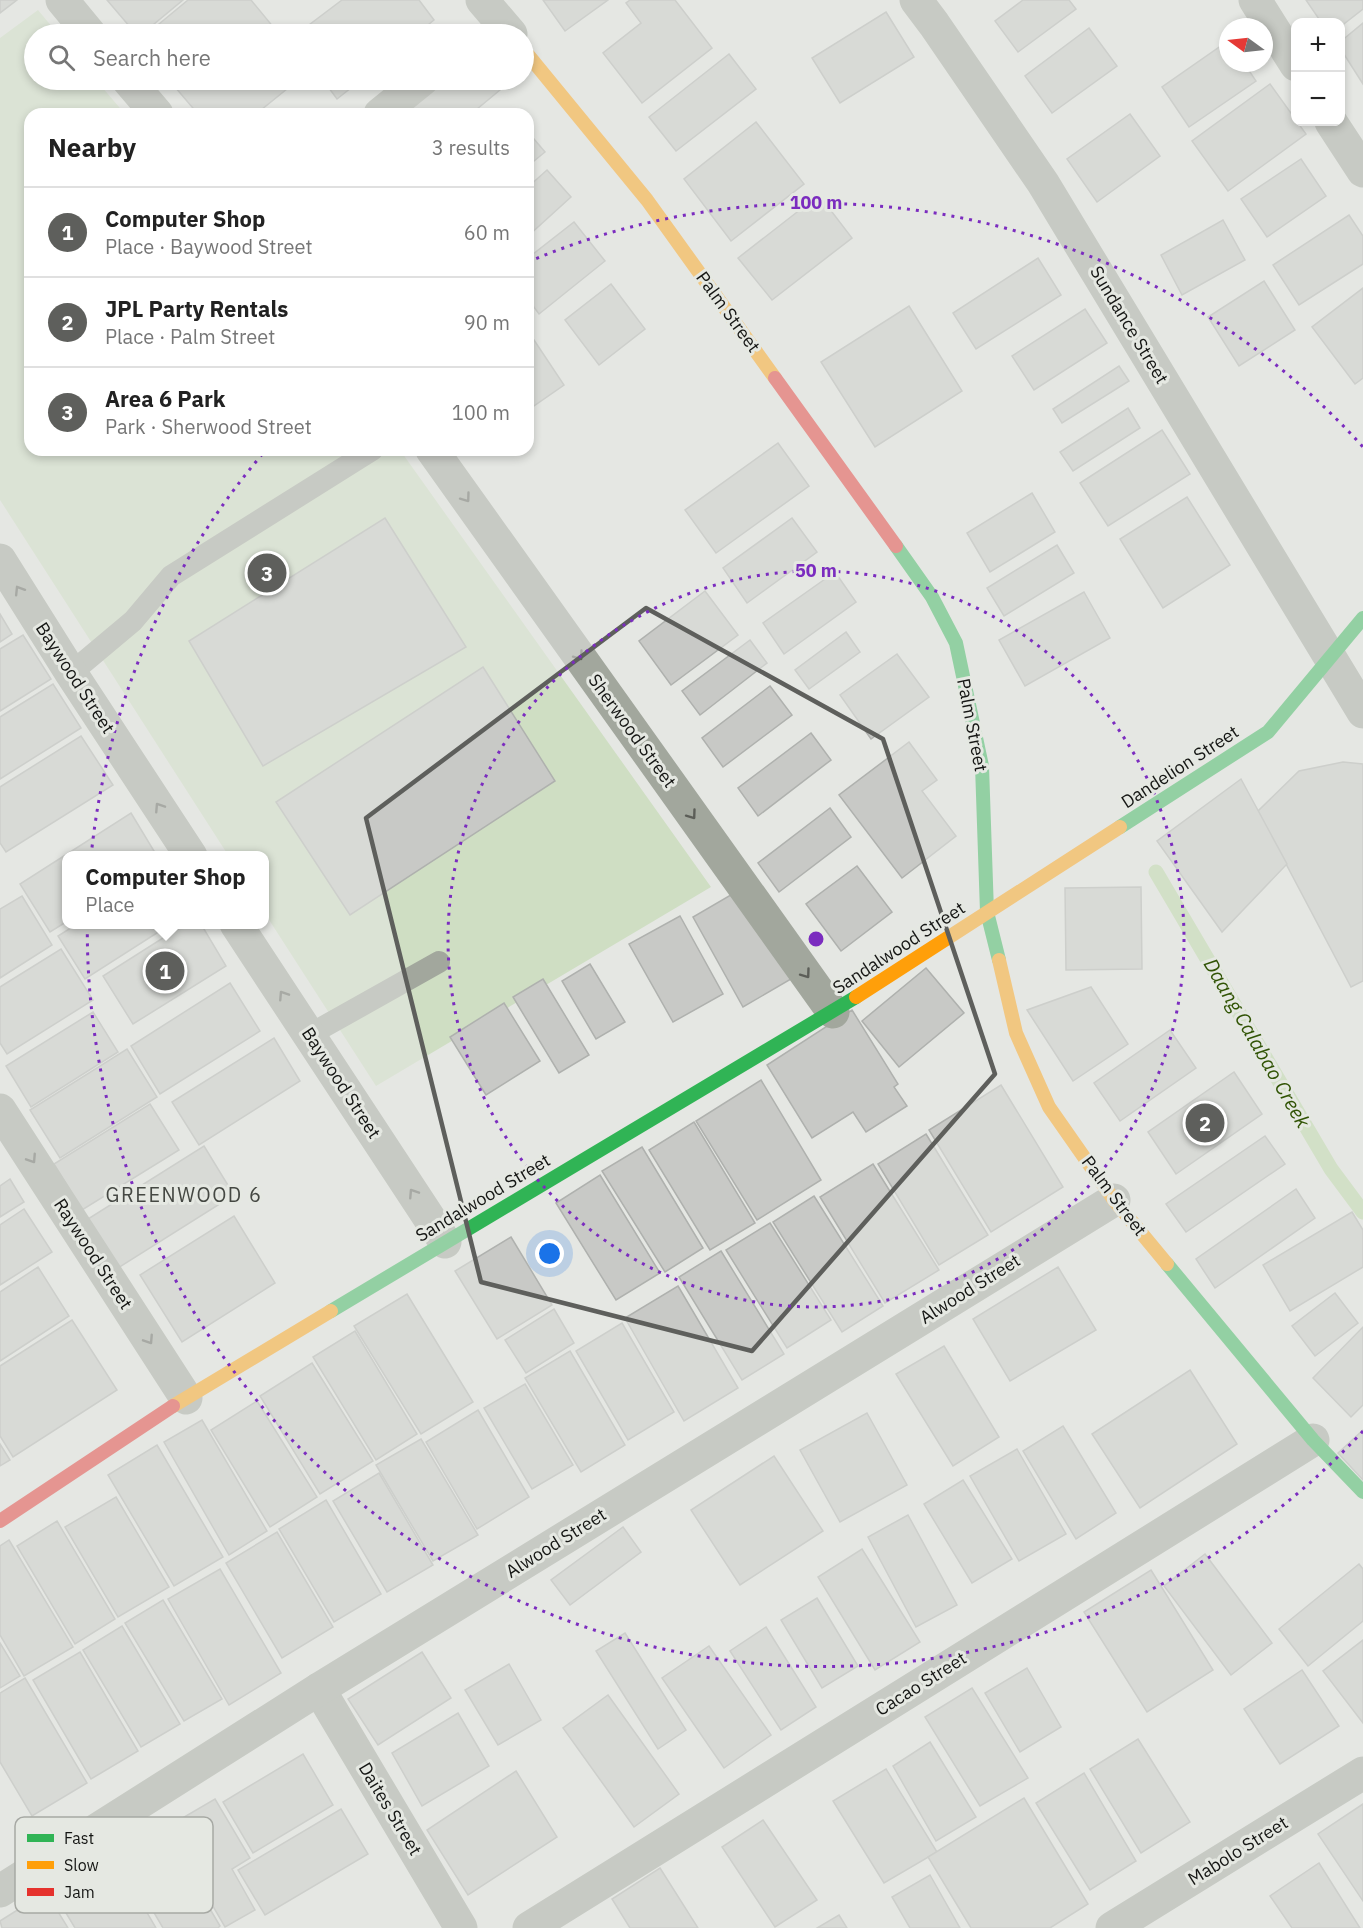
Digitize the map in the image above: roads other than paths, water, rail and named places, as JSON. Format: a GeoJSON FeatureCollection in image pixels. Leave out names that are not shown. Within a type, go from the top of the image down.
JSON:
{"type":"FeatureCollection","features":[{"type":"Feature","properties":{"kind":"street"},"geometry":{"type":"LineString","coordinates":[[62,0],[82,24]]}},
{"type":"Feature","properties":{"kind":"street","name":"Sundance Street"},"geometry":{"type":"LineString","coordinates":[[916,0],[1043,183],[1363,712]]}},
{"type":"Feature","properties":{"kind":"street"},"geometry":{"type":"LineString","coordinates":[[1255,0],[1291,57]]}},
{"type":"Feature","properties":{"kind":"street","name":"Palm Street"},"geometry":{"type":"LineString","coordinates":[[534,62],[647,201],[932,597],[956,643],[982,766],[987,912],[1016,1033],[1049,1107],[1114,1200],[1313,1440],[1363,1492]]}},
{"type":"Feature","properties":{"kind":"street"},"geometry":{"type":"LineString","coordinates":[[137,90],[152,108]]}},
{"type":"Feature","properties":{"kind":"street"},"geometry":{"type":"LineString","coordinates":[[387,108],[410,90]]}},
{"type":"Feature","properties":{"kind":"street"},"geometry":{"type":"LineString","coordinates":[[1334,126],[1363,171]]}},
{"type":"Feature","properties":{"kind":"street","name":"Sherwood Street"},"geometry":{"type":"LineString","coordinates":[[436,456],[833,1012]]}},
{"type":"Feature","properties":{"kind":"street","name":"Baywood Street"},"geometry":{"type":"LineString","coordinates":[[0,560],[71,673],[188,851]]}},
{"type":"Feature","properties":{"kind":"street","name":"Dandelion Street"},"geometry":{"type":"LineString","coordinates":[[987,912],[1268,732],[1363,618]]}},
{"type":"Feature","properties":{"kind":"street","name":"Sandalwood Street"},"geometry":{"type":"LineString","coordinates":[[0,1521],[186,1398],[833,1012],[987,912]]}},
{"type":"Feature","properties":{"kind":"street","name":"Baywood Street"},"geometry":{"type":"LineString","coordinates":[[239,929],[445,1242]]}},
{"type":"Feature","properties":{"kind":"street","name":"Raywood Street"},"geometry":{"type":"LineString","coordinates":[[0,1110],[186,1398]]}},
{"type":"Feature","properties":{"kind":"street","name":"Alwood Street"},"geometry":{"type":"LineString","coordinates":[[117,1817],[319,1689],[1114,1200]]}},
{"type":"Feature","properties":{"kind":"street","name":"Cacao Street"},"geometry":{"type":"LineString","coordinates":[[529,1928],[1313,1440]]}},
{"type":"Feature","properties":{"kind":"street","name":"Daites Street"},"geometry":{"type":"LineString","coordinates":[[319,1689],[461,1928]]}},
{"type":"Feature","properties":{"kind":"street","name":"Mabolo Street"},"geometry":{"type":"LineString","coordinates":[[1112,1928],[1363,1773]]}},
{"type":"Feature","properties":{"kind":"street","name":"Alwood Street"},"geometry":{"type":"LineString","coordinates":[[0,1891],[15,1882]]}},
{"type":"Feature","properties":{"kind":"lane"},"geometry":{"type":"LineString","coordinates":[[71,673],[133,621],[171,576],[362,456]]}},
{"type":"Feature","properties":{"kind":"lane"},"geometry":{"type":"LineString","coordinates":[[309,1035],[439,962]]}},
{"type":"Feature","properties":{"kind":"waterway","name":"Daang Calabao Creek"},"geometry":{"type":"LineString","coordinates":[[1156,872],[1331,1169],[1363,1212]]}},
{"type":"Feature","properties":{"kind":"place","name":"Area 6 Park"},"geometry":{"type":"Point","coordinates":[267,573]}},
{"type":"Feature","properties":{"kind":"place","name":"Computer Shop"},"geometry":{"type":"Point","coordinates":[165,971]}},
{"type":"Feature","properties":{"kind":"place","name":"JPL Party Rentals"},"geometry":{"type":"Point","coordinates":[1205,1123]}},
{"type":"Feature","properties":{"kind":"district","name":"GREENWOOD 6"},"geometry":{"type":"Point","coordinates":[184,1195]}}]}
